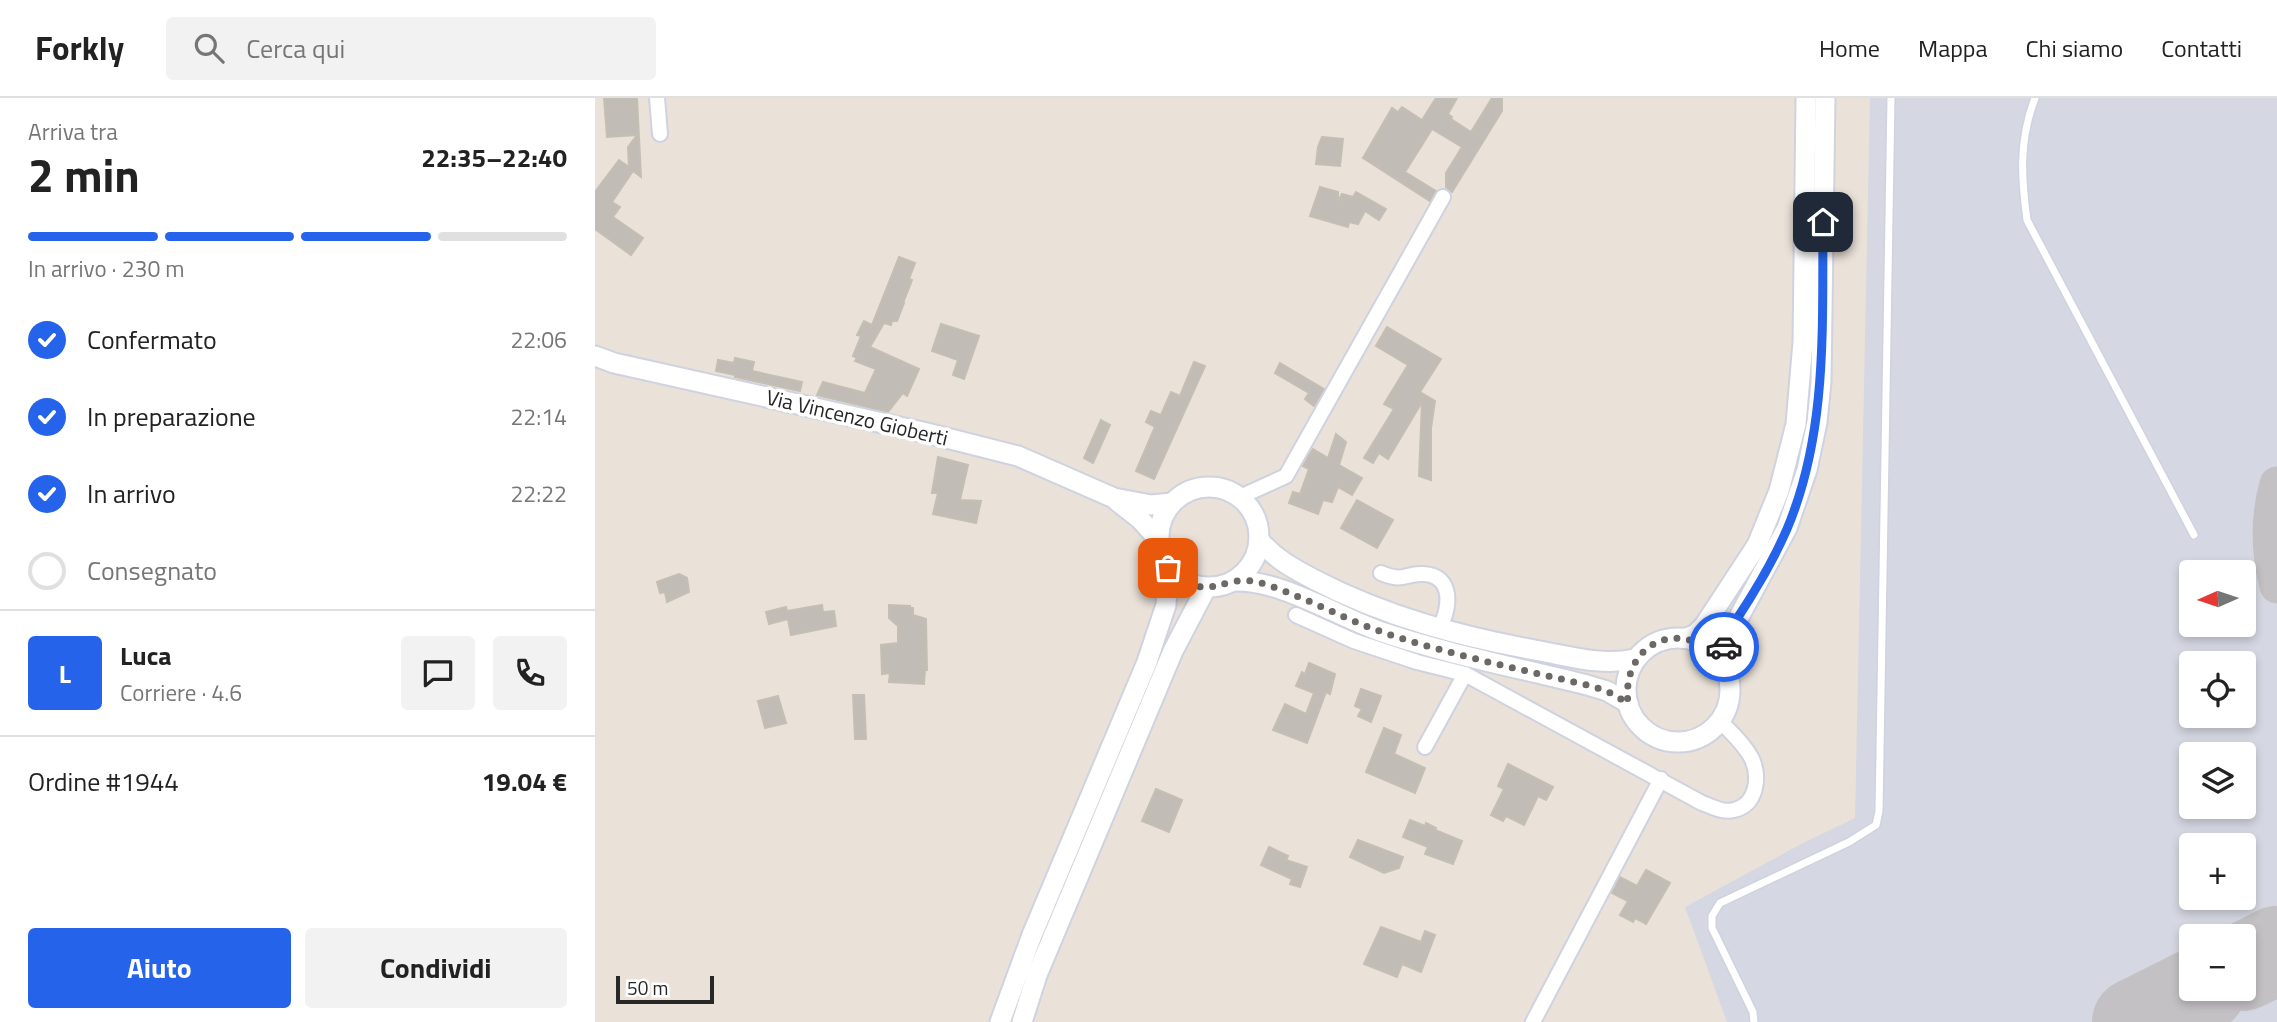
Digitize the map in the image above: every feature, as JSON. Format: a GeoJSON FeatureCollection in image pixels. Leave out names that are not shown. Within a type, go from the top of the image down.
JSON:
{"type":"FeatureCollection","features":[{"type":"Feature","properties":{"kind":"main road"},"geometry":{"type":"LineString","coordinates":[[1687,638],[1707,647],[1722,662],[1730,692],[1727,707],[1720,721],[1693,740],[1677,742],[1660,739],[1646,731],[1635,718],[1628,703],[1628,675],[1644,650],[1671,638],[1687,638],[1704,626],[1757,545],[1779,491],[1797,424],[1803,342],[1805,98]]}},
{"type":"Feature","properties":{"kind":"main road"},"geometry":{"type":"LineString","coordinates":[[1722,662],[1726,641],[1787,528],[1807,470],[1817,422],[1821,383],[1825,98]]}},
{"type":"Feature","properties":{"kind":"main road","name":"Via Vincenzo Gioberti"},"geometry":{"type":"LineString","coordinates":[[595,356],[614,363],[1018,456],[1114,498],[1151,505],[1172,503]]}},
{"type":"Feature","properties":{"kind":"main road"},"geometry":{"type":"LineString","coordinates":[[1235,581],[1252,563],[1259,540],[1255,516],[1240,497],[1228,490],[1207,486],[1190,490],[1172,503],[1164,513],[1158,539],[1168,568],[1185,582],[1206,588],[1251,580],[1382,632],[1442,650],[1587,685],[1607,691],[1628,703]]}},
{"type":"Feature","properties":{"kind":"main road","name":"Via Vincenzo Gioberti"},"geometry":{"type":"LineString","coordinates":[[1114,498],[1140,519],[1158,539]]}},
{"type":"Feature","properties":{"kind":"main road"},"geometry":{"type":"LineString","coordinates":[[1259,540],[1269,552],[1287,565],[1339,593],[1407,621],[1497,644],[1590,661],[1609,663],[1636,659]]}},
{"type":"Feature","properties":{"kind":"main road"},"geometry":{"type":"LineString","coordinates":[[1000,1022],[1032,935],[1147,662],[1166,606],[1168,568]]}},
{"type":"Feature","properties":{"kind":"main road"},"geometry":{"type":"LineString","coordinates":[[1022,1022],[1037,975],[1173,652],[1206,588]]}},
{"type":"Feature","properties":{"kind":"street"},"geometry":{"type":"LineString","coordinates":[[657,98],[660,134]]}},
{"type":"Feature","properties":{"kind":"street"},"geometry":{"type":"LineString","coordinates":[[1240,497],[1286,476],[1443,197]]}},
{"type":"Feature","properties":{"kind":"street"},"geometry":{"type":"LineString","coordinates":[[1381,573],[1401,579],[1421,573],[1441,580],[1448,592],[1449,605],[1439,629]]}},
{"type":"Feature","properties":{"kind":"street"},"geometry":{"type":"LineString","coordinates":[[1296,615],[1354,641],[1416,662],[1465,674],[1720,811],[1736,810],[1750,800],[1755,792],[1757,776],[1752,758],[1720,721]]}},
{"type":"Feature","properties":{"kind":"street"},"geometry":{"type":"LineString","coordinates":[[1425,747],[1465,674]]}},
{"type":"Feature","properties":{"kind":"street"},"geometry":{"type":"LineString","coordinates":[[1533,1022],[1661,779]]}},
{"type":"Feature","properties":{"kind":"lane"},"geometry":{"type":"LineString","coordinates":[[1754,1022],[1753,1012],[1712,928],[1712,916],[1720,903],[1849,842],[1876,825],[1879,811],[1891,98]]}},
{"type":"Feature","properties":{"kind":"lane"},"geometry":{"type":"LineString","coordinates":[[2035,98],[2028,118],[2021,173],[2027,220],[2194,535]]}},
{"type":"Feature","properties":{"kind":"shaded area"},"geometry":{"type":"Polygon","coordinates":[[[1870,98],[2277,98],[2277,1022],[1727,1022],[1685,907],[1855,818],[1870,98]]]}},
{"type":"Feature","properties":{"kind":"building"},"geometry":{"type":"Polygon","coordinates":[[[604,98],[637,98],[641,177],[633,171],[612,202],[620,207],[613,217],[643,238],[631,255],[595,229],[595,192],[619,160],[629,167],[628,147],[637,135],[607,137],[604,98]]]}},
{"type":"Feature","properties":{"kind":"building"},"geometry":{"type":"Polygon","coordinates":[[[1436,98],[1457,98],[1448,114],[1471,132],[1492,98],[1502,98],[1502,111],[1452,192],[1446,187],[1446,173],[1462,147],[1432,129],[1405,172],[1436,191],[1430,201],[1363,158],[1392,108],[1398,112],[1402,107],[1422,120],[1436,98]]]}},
{"type":"Feature","properties":{"kind":"building"},"geometry":{"type":"Polygon","coordinates":[[[1322,137],[1343,139],[1340,166],[1316,164],[1322,137]]]}},
{"type":"Feature","properties":{"kind":"building"},"geometry":{"type":"Polygon","coordinates":[[[1320,187],[1338,192],[1338,201],[1342,194],[1353,197],[1356,192],[1386,209],[1379,220],[1365,211],[1358,224],[1349,222],[1348,227],[1310,216],[1320,187]]]}},
{"type":"Feature","properties":{"kind":"building"},"geometry":{"type":"Polygon","coordinates":[[[899,257],[915,263],[909,279],[912,280],[897,321],[892,321],[891,325],[884,323],[870,347],[919,369],[907,396],[903,393],[888,412],[817,395],[823,382],[865,393],[876,369],[855,361],[857,358],[853,356],[861,336],[857,335],[864,321],[872,325],[899,257]]]}},
{"type":"Feature","properties":{"kind":"building"},"geometry":{"type":"Polygon","coordinates":[[[941,324],[979,336],[964,379],[953,375],[958,360],[932,351],[941,324]]]}},
{"type":"Feature","properties":{"kind":"building"},"geometry":{"type":"Polygon","coordinates":[[[1387,327],[1441,359],[1420,392],[1435,401],[1431,428],[1431,480],[1419,476],[1422,402],[1388,459],[1379,453],[1373,463],[1364,458],[1394,409],[1384,404],[1408,365],[1376,346],[1387,327]]]}},
{"type":"Feature","properties":{"kind":"building"},"geometry":{"type":"Polygon","coordinates":[[[735,358],[754,362],[752,371],[802,382],[800,391],[716,371],[718,360],[734,363],[735,358]]]}},
{"type":"Feature","properties":{"kind":"building"},"geometry":{"type":"Polygon","coordinates":[[[1194,362],[1205,366],[1154,479],[1136,471],[1155,427],[1146,422],[1151,411],[1161,415],[1171,392],[1180,396],[1194,362]]]}},
{"type":"Feature","properties":{"kind":"building"},"geometry":{"type":"Polygon","coordinates":[[[1280,363],[1324,389],[1314,406],[1305,399],[1309,393],[1275,373],[1280,363]]]}},
{"type":"Feature","properties":{"kind":"building"},"geometry":{"type":"Polygon","coordinates":[[[1101,420],[1110,425],[1093,463],[1084,458],[1101,420]]]}},
{"type":"Feature","properties":{"kind":"building"},"geometry":{"type":"Polygon","coordinates":[[[1336,434],[1346,442],[1339,465],[1362,478],[1352,495],[1338,487],[1332,502],[1323,500],[1318,514],[1289,503],[1293,492],[1300,494],[1309,469],[1303,466],[1313,449],[1328,458],[1336,434]]]}},
{"type":"Feature","properties":{"kind":"building"},"geometry":{"type":"Polygon","coordinates":[[[938,457],[968,465],[960,500],[981,501],[976,523],[933,514],[938,493],[932,493],[938,457]]]}},
{"type":"Feature","properties":{"kind":"building"},"geometry":{"type":"Polygon","coordinates":[[[1357,500],[1393,520],[1377,548],[1341,528],[1357,500]]]}},
{"type":"Feature","properties":{"kind":"building"},"geometry":{"type":"Polygon","coordinates":[[[679,574],[687,578],[689,592],[667,602],[665,592],[660,593],[657,582],[679,574]]]}},
{"type":"Feature","properties":{"kind":"building"},"geometry":{"type":"Polygon","coordinates":[[[822,605],[823,612],[834,611],[836,626],[791,635],[788,619],[769,624],[766,612],[786,607],[787,611],[822,605]]]}},
{"type":"Feature","properties":{"kind":"building"},"geometry":{"type":"Polygon","coordinates":[[[889,605],[910,606],[913,608],[913,615],[926,619],[927,670],[924,684],[889,682],[890,673],[882,674],[881,645],[898,643],[898,626],[889,618],[889,605]]]}},
{"type":"Feature","properties":{"kind":"building"},"geometry":{"type":"Polygon","coordinates":[[[1309,663],[1335,674],[1330,694],[1326,692],[1307,743],[1273,730],[1285,704],[1306,714],[1314,693],[1296,686],[1309,663]]]}},
{"type":"Feature","properties":{"kind":"building"},"geometry":{"type":"Polygon","coordinates":[[[1361,689],[1381,696],[1371,722],[1358,716],[1362,709],[1355,706],[1361,689]]]}},
{"type":"Feature","properties":{"kind":"building"},"geometry":{"type":"Polygon","coordinates":[[[853,695],[864,695],[866,739],[855,739],[853,695]]]}},
{"type":"Feature","properties":{"kind":"building"},"geometry":{"type":"Polygon","coordinates":[[[778,696],[786,723],[765,728],[758,701],[778,696]]]}},
{"type":"Feature","properties":{"kind":"building"},"geometry":{"type":"Polygon","coordinates":[[[1384,728],[1401,735],[1394,754],[1425,768],[1415,793],[1366,772],[1384,728]]]}},
{"type":"Feature","properties":{"kind":"building"},"geometry":{"type":"Polygon","coordinates":[[[1508,764],[1553,787],[1546,800],[1538,796],[1524,825],[1506,816],[1503,821],[1491,815],[1504,789],[1498,786],[1508,764]]]}},
{"type":"Feature","properties":{"kind":"building"},"geometry":{"type":"Polygon","coordinates":[[[1156,789],[1182,800],[1169,832],[1142,821],[1156,789]]]}},
{"type":"Feature","properties":{"kind":"building"},"geometry":{"type":"Polygon","coordinates":[[[1410,820],[1425,826],[1426,823],[1436,828],[1435,830],[1462,841],[1453,864],[1425,854],[1428,847],[1403,837],[1410,820]]]}},
{"type":"Feature","properties":{"kind":"building"},"geometry":{"type":"Polygon","coordinates":[[[1358,840],[1403,857],[1399,868],[1384,873],[1350,857],[1358,840]]]}},
{"type":"Feature","properties":{"kind":"building"},"geometry":{"type":"Polygon","coordinates":[[[1269,847],[1288,856],[1286,860],[1307,867],[1300,887],[1290,884],[1292,879],[1261,865],[1269,847]]]}},
{"type":"Feature","properties":{"kind":"building"},"geometry":{"type":"Polygon","coordinates":[[[1646,870],[1670,883],[1646,924],[1635,918],[1633,922],[1620,915],[1628,901],[1612,893],[1620,877],[1637,886],[1646,870]]]}},
{"type":"Feature","properties":{"kind":"building"},"geometry":{"type":"Polygon","coordinates":[[[1381,927],[1421,942],[1425,931],[1435,935],[1421,972],[1402,964],[1397,977],[1364,964],[1381,927]]]}},
{"type":"Feature","properties":{"kind":"taxiway"},"geometry":{"type":"LineString","coordinates":[[2277,484],[2270,535],[2277,586]]}},
{"type":"Feature","properties":{"kind":"runway"},"geometry":{"type":"LineString","coordinates":[[2256,960],[2277,950]]}},
{"type":"Feature","properties":{"kind":"runway"},"geometry":{"type":"LineString","coordinates":[[2136,1022],[2179,1000]]}},
{"type":"Feature","properties":{"kind":"way so far"},"geometry":{"type":"LineString","coordinates":[[1168,568],[1192,585],[1206,588],[1251,580],[1382,632],[1442,650],[1587,685],[1607,691],[1628,703],[1628,675],[1636,659],[1657,642],[1671,638],[1687,638],[1713,651],[1722,662],[1724,647]]}},
{"type":"Feature","properties":{"kind":"route"},"geometry":{"type":"LineString","coordinates":[[1724,647],[1787,528],[1807,470],[1817,422],[1821,383],[1823,222]]}}]}
